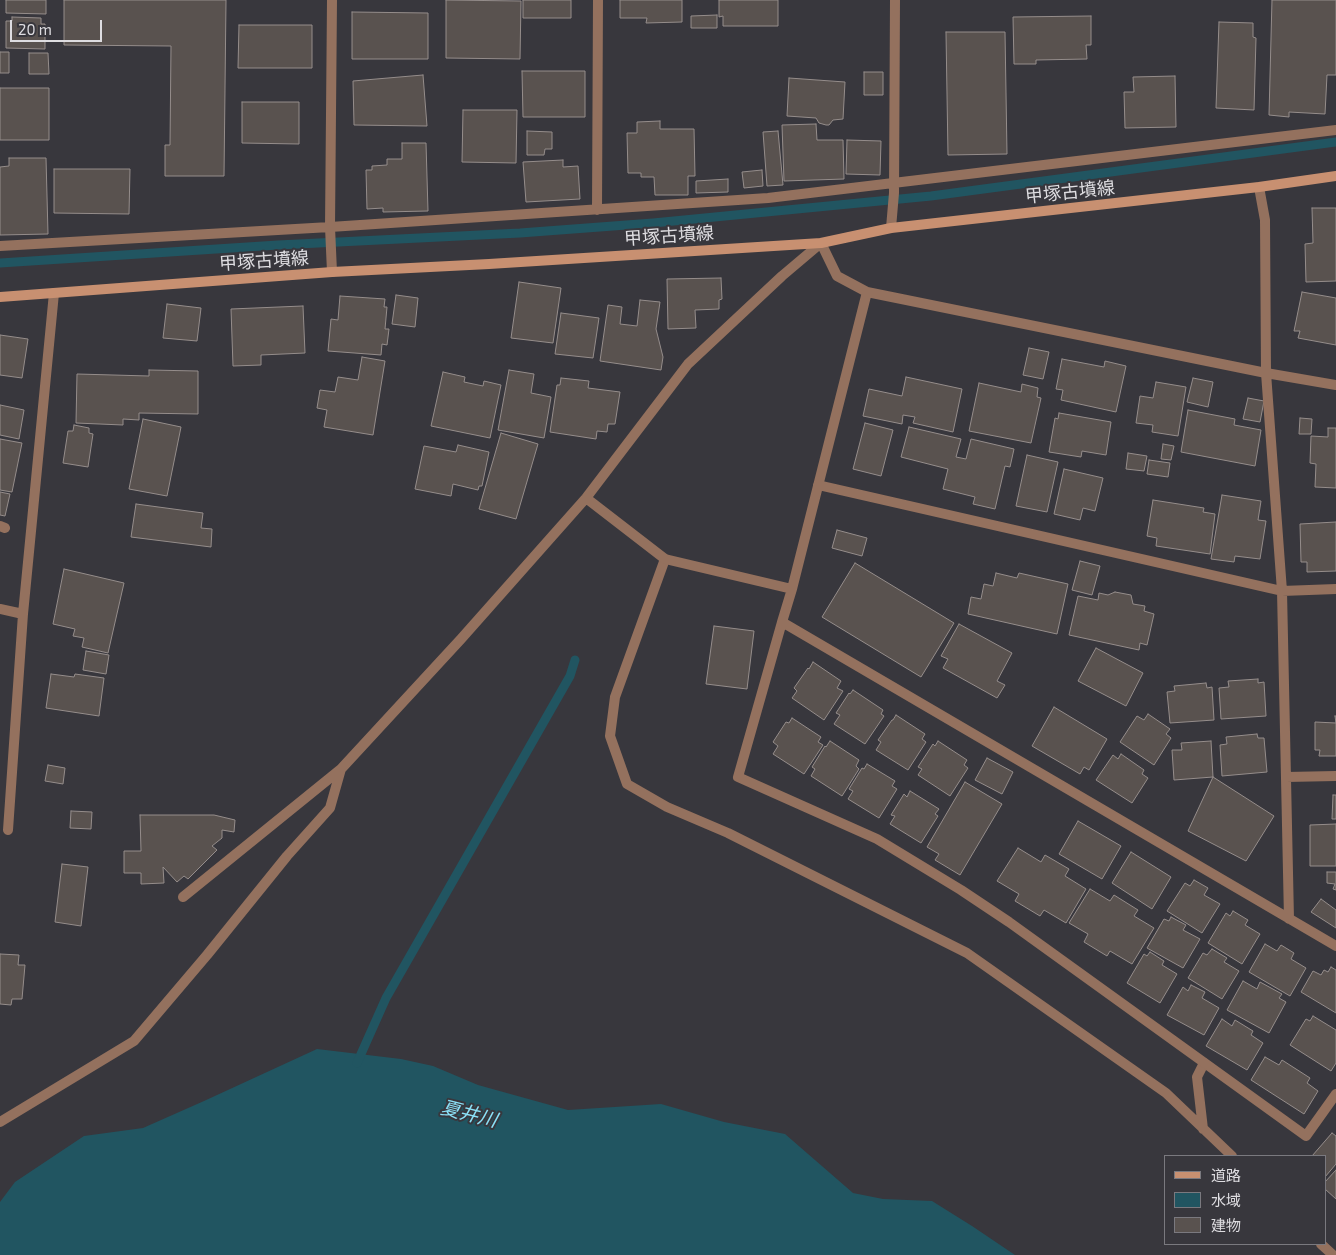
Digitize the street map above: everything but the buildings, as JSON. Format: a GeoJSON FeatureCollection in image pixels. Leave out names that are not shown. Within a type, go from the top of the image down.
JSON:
{"type":"FeatureCollection","features":[{"type":"Feature","properties":{"kind":"main road","name":"甲塚古墳線"},"geometry":{"type":"LineString","coordinates":[[0,297],[332,272],[488,264],[821,242],[891,228],[1259,187],[1336,176]]}},
{"type":"Feature","properties":{"kind":"street"},"geometry":{"type":"LineString","coordinates":[[332,0],[330,231],[332,272]]}},
{"type":"Feature","properties":{"kind":"street"},"geometry":{"type":"LineString","coordinates":[[597,210],[598,0]]}},
{"type":"Feature","properties":{"kind":"street"},"geometry":{"type":"LineString","coordinates":[[891,228],[894,188],[895,0]]}},
{"type":"Feature","properties":{"kind":"street"},"geometry":{"type":"LineString","coordinates":[[0,246],[330,231],[894,188],[1336,130]]}},
{"type":"Feature","properties":{"kind":"street"},"geometry":{"type":"LineString","coordinates":[[1259,187],[1265,220],[1266,372],[1282,591],[1289,919]]}},
{"type":"Feature","properties":{"kind":"street"},"geometry":{"type":"LineString","coordinates":[[183,897],[341,768],[461,639],[586,498],[688,364],[821,242],[837,276],[866,292],[1336,385]]}},
{"type":"Feature","properties":{"kind":"street"},"geometry":{"type":"LineString","coordinates":[[866,292],[792,589],[738,777],[877,839],[961,890],[1009,922],[1306,1136],[1336,1094]]}},
{"type":"Feature","properties":{"kind":"street"},"geometry":{"type":"LineString","coordinates":[[8,830],[24,614],[54,294]]}},
{"type":"Feature","properties":{"kind":"street"},"geometry":{"type":"LineString","coordinates":[[818,485],[1282,591],[1336,589]]}},
{"type":"Feature","properties":{"kind":"street"},"geometry":{"type":"LineString","coordinates":[[586,498],[665,558],[792,589]]}},
{"type":"Feature","properties":{"kind":"street"},"geometry":{"type":"LineString","coordinates":[[665,558],[615,697],[610,736],[627,784],[667,807],[728,833],[967,953],[1166,1093],[1231,1155]]}},
{"type":"Feature","properties":{"kind":"street"},"geometry":{"type":"LineString","coordinates":[[0,609],[24,614]]}},
{"type":"Feature","properties":{"kind":"street"},"geometry":{"type":"LineString","coordinates":[[782,622],[1336,946]]}},
{"type":"Feature","properties":{"kind":"street"},"geometry":{"type":"LineString","coordinates":[[0,1122],[134,1041],[287,856],[330,808],[341,768]]}},
{"type":"Feature","properties":{"kind":"street"},"geometry":{"type":"LineString","coordinates":[[1286,778],[1336,776]]}},
{"type":"Feature","properties":{"kind":"street"},"geometry":{"type":"LineString","coordinates":[[1204,1063],[1197,1077],[1204,1129]]}},
{"type":"Feature","properties":{"kind":"street"},"geometry":{"type":"LineString","coordinates":[[1322,1245],[1333,1255]]}},
{"type":"Feature","properties":{"kind":"water","name":"夏井川"},"geometry":{"type":"Polygon","coordinates":[[[317,1049],[401,1059],[433,1066],[478,1085],[568,1110],[661,1104],[724,1122],[785,1134],[853,1193],[883,1199],[932,1201],[1015,1255],[0,1255],[0,1202],[15,1182],[84,1136],[143,1128],[317,1049]]]}},
{"type":"Feature","properties":{"kind":"waterway"},"geometry":{"type":"LineString","coordinates":[[0,263],[278,245],[520,233],[653,223],[931,196],[1336,142]]}},
{"type":"Feature","properties":{"kind":"waterway"},"geometry":{"type":"LineString","coordinates":[[357,1063],[386,998],[570,676],[575,660]]}}]}
